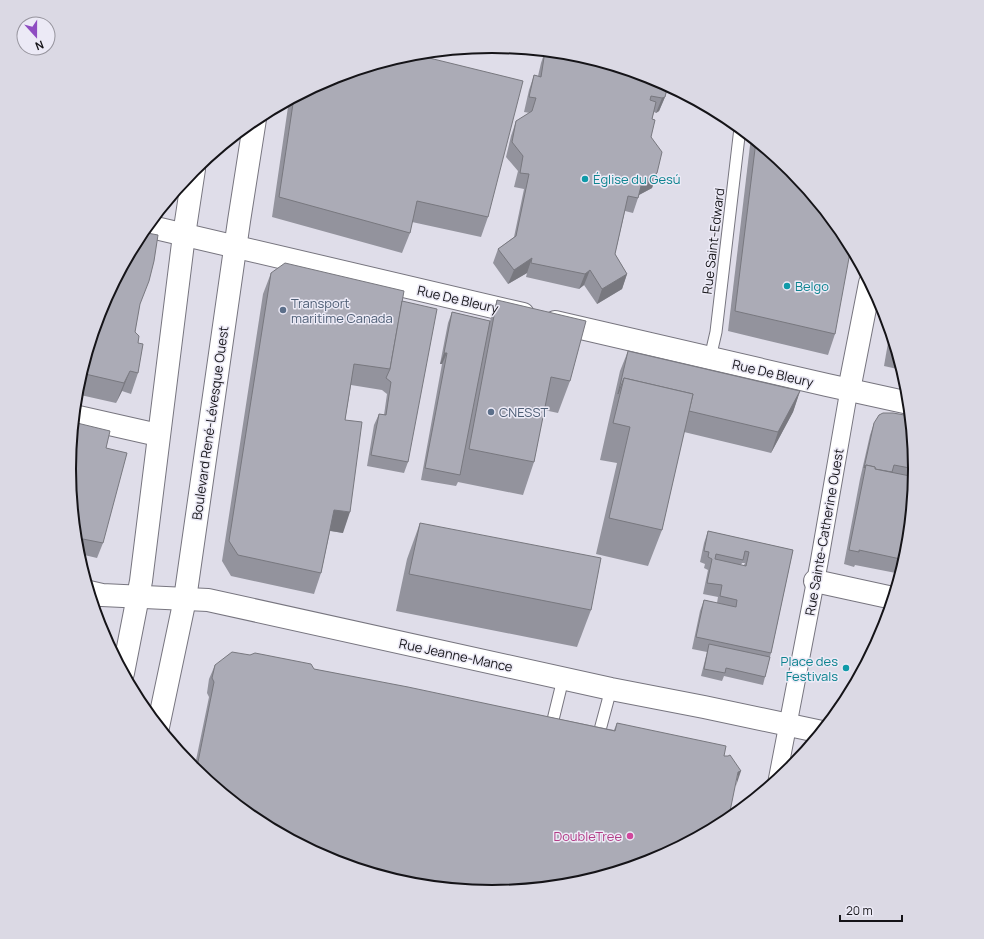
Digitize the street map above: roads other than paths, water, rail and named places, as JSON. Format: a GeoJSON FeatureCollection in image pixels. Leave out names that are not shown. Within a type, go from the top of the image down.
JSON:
{"type":"FeatureCollection","features":[{"type":"Feature","properties":{"kind":"street","name":"Boulevard René-Lévesque Ouest"},"geometry":{"type":"LineString","coordinates":[[159,719],[185,600],[235,247],[254,128]]}},
{"type":"Feature","properties":{"kind":"street"},"geometry":{"type":"LineString","coordinates":[[124,666],[138,596],[192,180]]}},
{"type":"Feature","properties":{"kind":"street","name":"Rue De Bleury"},"geometry":{"type":"LineString","coordinates":[[154,228],[903,402]]}},
{"type":"Feature","properties":{"kind":"street","name":"Rue Sainte-Catherine Ouest"},"geometry":{"type":"LineString","coordinates":[[779,772],[868,291]]}},
{"type":"Feature","properties":{"kind":"street"},"geometry":{"type":"LineString","coordinates":[[79,417],[158,436]]}},
{"type":"Feature","properties":{"kind":"street"},"geometry":{"type":"LineString","coordinates":[[815,581],[888,597]]}},
{"type":"Feature","properties":{"kind":"street","name":"Rue Jeanne-Mance"},"geometry":{"type":"LineString","coordinates":[[95,593],[185,600],[208,600],[611,689],[816,731]]}},
{"type":"Feature","properties":{"kind":"lane","name":"Rue Saint-Edward"},"geometry":{"type":"LineString","coordinates":[[710,358],[716,332],[739,134]]}},
{"type":"Feature","properties":{"kind":"lane"},"geometry":{"type":"LineString","coordinates":[[550,733],[563,678]]}},
{"type":"Feature","properties":{"kind":"lane"},"geometry":{"type":"LineString","coordinates":[[597,742],[611,689]]}},
{"type":"Feature","properties":{"kind":"place","name":"Église du Gesú"},"geometry":{"type":"Point","coordinates":[585,179]}},
{"type":"Feature","properties":{"kind":"place","name":"Belgo"},"geometry":{"type":"Point","coordinates":[787,286]}},
{"type":"Feature","properties":{"kind":"place","name":"Transport maritime Canada"},"geometry":{"type":"Point","coordinates":[283,310]}},
{"type":"Feature","properties":{"kind":"place","name":"CNESST"},"geometry":{"type":"Point","coordinates":[491,412]}},
{"type":"Feature","properties":{"kind":"place","name":"Place des Festivals"},"geometry":{"type":"Point","coordinates":[846,668]}},
{"type":"Feature","properties":{"kind":"place","name":"DoubleTree"},"geometry":{"type":"Point","coordinates":[630,836]}}]}
